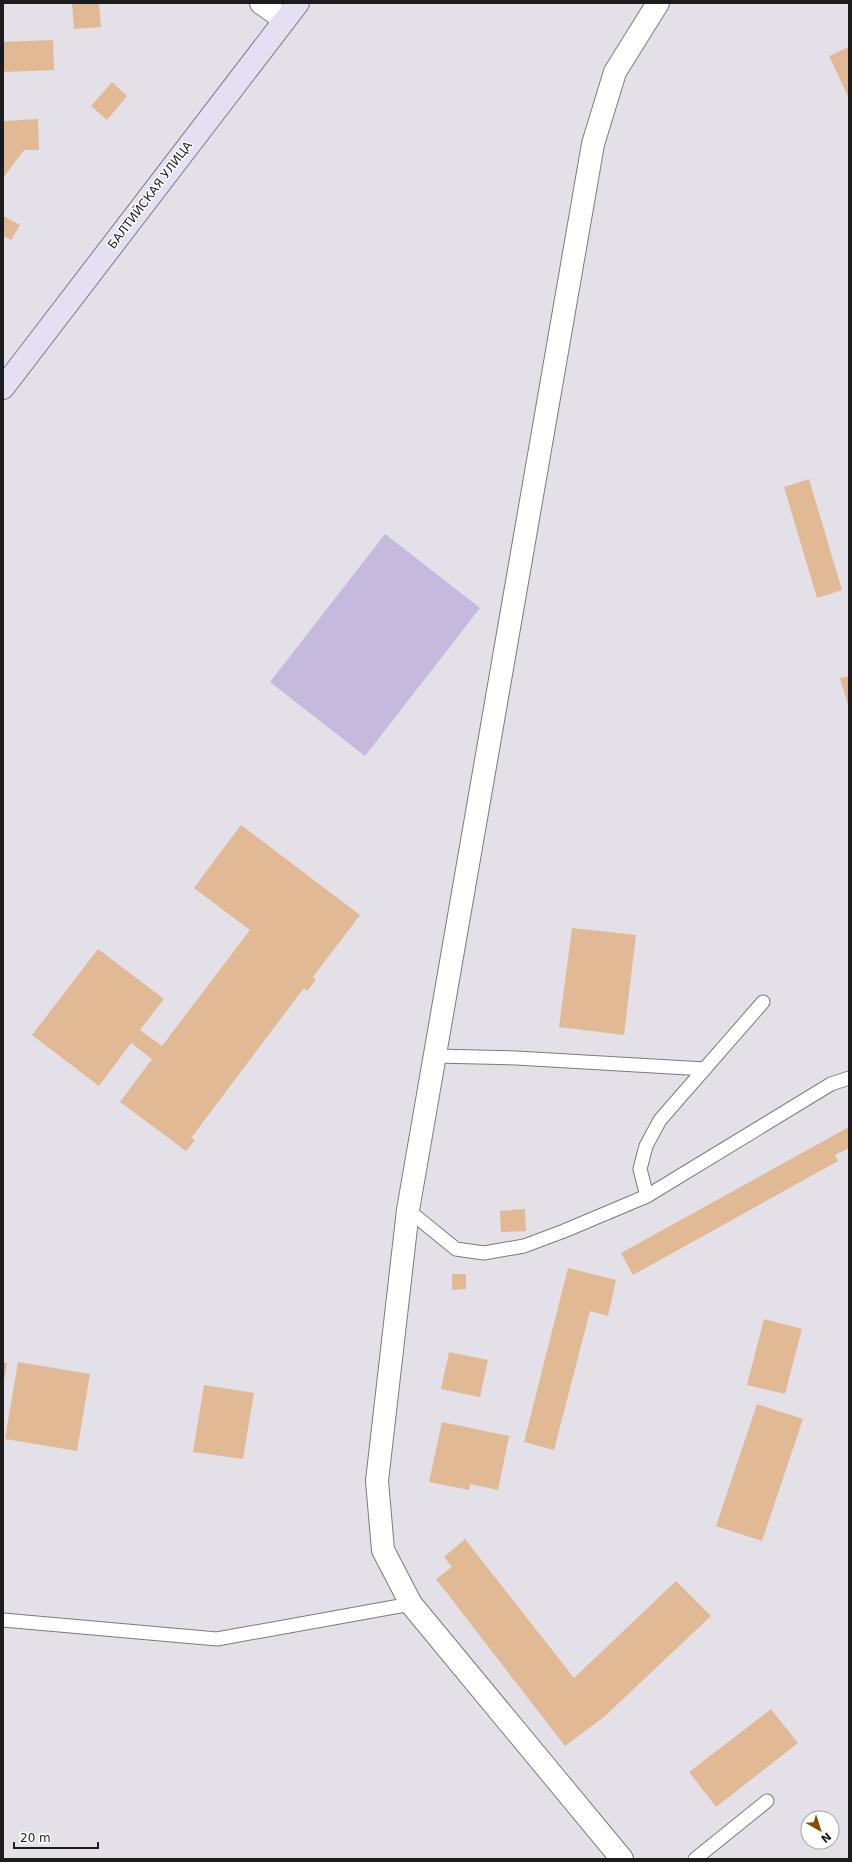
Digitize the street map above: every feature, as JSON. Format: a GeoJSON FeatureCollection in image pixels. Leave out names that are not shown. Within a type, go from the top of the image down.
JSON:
{"type":"FeatureCollection","features":[{"type":"Feature","properties":{"kind":"main road","name":"БАЛТИЙСКАЯ УЛИЦА"},"geometry":{"type":"LineString","coordinates":[[3,388],[298,3]]}},
{"type":"Feature","properties":{"kind":"street"},"geometry":{"type":"LineString","coordinates":[[261,3],[285,20]]}},
{"type":"Feature","properties":{"kind":"street"},"geometry":{"type":"LineString","coordinates":[[622,1859],[411,1604],[383,1550],[377,1481],[408,1210],[592,144],[615,72],[658,3]]}},
{"type":"Feature","properties":{"kind":"lane"},"geometry":{"type":"LineString","coordinates":[[647,1196],[640,1169],[646,1146],[660,1120],[763,1002]]}},
{"type":"Feature","properties":{"kind":"lane"},"geometry":{"type":"LineString","coordinates":[[434,1056],[516,1058],[705,1069]]}},
{"type":"Feature","properties":{"kind":"lane"},"geometry":{"type":"LineString","coordinates":[[408,1210],[456,1249],[484,1253],[530,1243],[564,1231],[647,1196],[831,1084],[849,1078]]}},
{"type":"Feature","properties":{"kind":"lane"},"geometry":{"type":"LineString","coordinates":[[3,1620],[217,1639],[411,1604]]}},
{"type":"Feature","properties":{"kind":"lane"},"geometry":{"type":"LineString","coordinates":[[695,1859],[767,1801]]}},
{"type":"Feature","properties":{"kind":"shaded area"},"geometry":{"type":"Polygon","coordinates":[[[385,534],[480,608],[365,756],[270,682],[385,534]]]}},
{"type":"Feature","properties":{"kind":"building"},"geometry":{"type":"Polygon","coordinates":[[[72,3],[99,3],[101,27],[74,29],[72,3]]]}},
{"type":"Feature","properties":{"kind":"building"},"geometry":{"type":"Polygon","coordinates":[[[53,40],[54,70],[3,72],[3,42],[53,40]]]}},
{"type":"Feature","properties":{"kind":"building"},"geometry":{"type":"Polygon","coordinates":[[[849,47],[849,98],[829,56],[849,47]]]}},
{"type":"Feature","properties":{"kind":"building"},"geometry":{"type":"Polygon","coordinates":[[[112,82],[127,96],[107,120],[91,106],[112,82]]]}},
{"type":"Feature","properties":{"kind":"building"},"geometry":{"type":"Polygon","coordinates":[[[38,119],[39,150],[24,150],[3,178],[3,121],[38,119]]]}},
{"type":"Feature","properties":{"kind":"building"},"geometry":{"type":"Polygon","coordinates":[[[3,216],[20,225],[11,240],[3,236],[3,216]]]}},
{"type":"Feature","properties":{"kind":"building"},"geometry":{"type":"Polygon","coordinates":[[[809,479],[842,590],[817,598],[784,487],[809,479]]]}},
{"type":"Feature","properties":{"kind":"building"},"geometry":{"type":"Polygon","coordinates":[[[849,676],[849,708],[840,678],[849,676]]]}},
{"type":"Feature","properties":{"kind":"building"},"geometry":{"type":"Polygon","coordinates":[[[241,825],[360,915],[313,977],[316,980],[307,991],[304,988],[191,1138],[195,1140],[186,1151],[120,1102],[152,1059],[131,1043],[99,1086],[32,1035],[98,949],[164,999],[140,1030],[162,1046],[250,930],[194,888],[241,825]]]}},
{"type":"Feature","properties":{"kind":"building"},"geometry":{"type":"Polygon","coordinates":[[[572,928],[636,935],[624,1035],[559,1027],[572,928]]]}},
{"type":"Feature","properties":{"kind":"building"},"geometry":{"type":"Polygon","coordinates":[[[849,1127],[849,1148],[835,1155],[838,1161],[633,1275],[621,1253],[849,1127]]]}},
{"type":"Feature","properties":{"kind":"building"},"geometry":{"type":"Polygon","coordinates":[[[525,1209],[526,1231],[501,1232],[500,1211],[525,1209]]]}},
{"type":"Feature","properties":{"kind":"building"},"geometry":{"type":"Polygon","coordinates":[[[568,1268],[616,1280],[608,1316],[590,1311],[554,1450],[524,1442],[568,1268]]]}},
{"type":"Feature","properties":{"kind":"building"},"geometry":{"type":"Polygon","coordinates":[[[452,1274],[466,1274],[466,1289],[452,1290],[452,1274]]]}},
{"type":"Feature","properties":{"kind":"building"},"geometry":{"type":"Polygon","coordinates":[[[764,1319],[802,1329],[785,1394],[747,1385],[764,1319]]]}},
{"type":"Feature","properties":{"kind":"building"},"geometry":{"type":"Polygon","coordinates":[[[449,1352],[488,1360],[480,1397],[441,1389],[449,1352]]]}},
{"type":"Feature","properties":{"kind":"building"},"geometry":{"type":"Polygon","coordinates":[[[3,1362],[7,1363],[4,1380],[3,1380],[3,1362]]]}},
{"type":"Feature","properties":{"kind":"building"},"geometry":{"type":"Polygon","coordinates":[[[18,1362],[90,1374],[77,1451],[5,1439],[18,1362]]]}},
{"type":"Feature","properties":{"kind":"building"},"geometry":{"type":"Polygon","coordinates":[[[204,1385],[254,1393],[243,1459],[193,1452],[204,1385]]]}},
{"type":"Feature","properties":{"kind":"building"},"geometry":{"type":"Polygon","coordinates":[[[757,1404],[803,1419],[762,1541],[716,1526],[757,1404]]]}},
{"type":"Feature","properties":{"kind":"building"},"geometry":{"type":"Polygon","coordinates":[[[442,1422],[509,1436],[498,1490],[470,1484],[469,1490],[429,1482],[442,1422]]]}},
{"type":"Feature","properties":{"kind":"building"},"geometry":{"type":"Polygon","coordinates":[[[465,1539],[574,1678],[676,1581],[711,1616],[604,1717],[565,1746],[436,1579],[452,1567],[444,1557],[465,1539]]]}},
{"type":"Feature","properties":{"kind":"building"},"geometry":{"type":"Polygon","coordinates":[[[771,1709],[798,1743],[716,1807],[689,1772],[771,1709]]]}}]}
